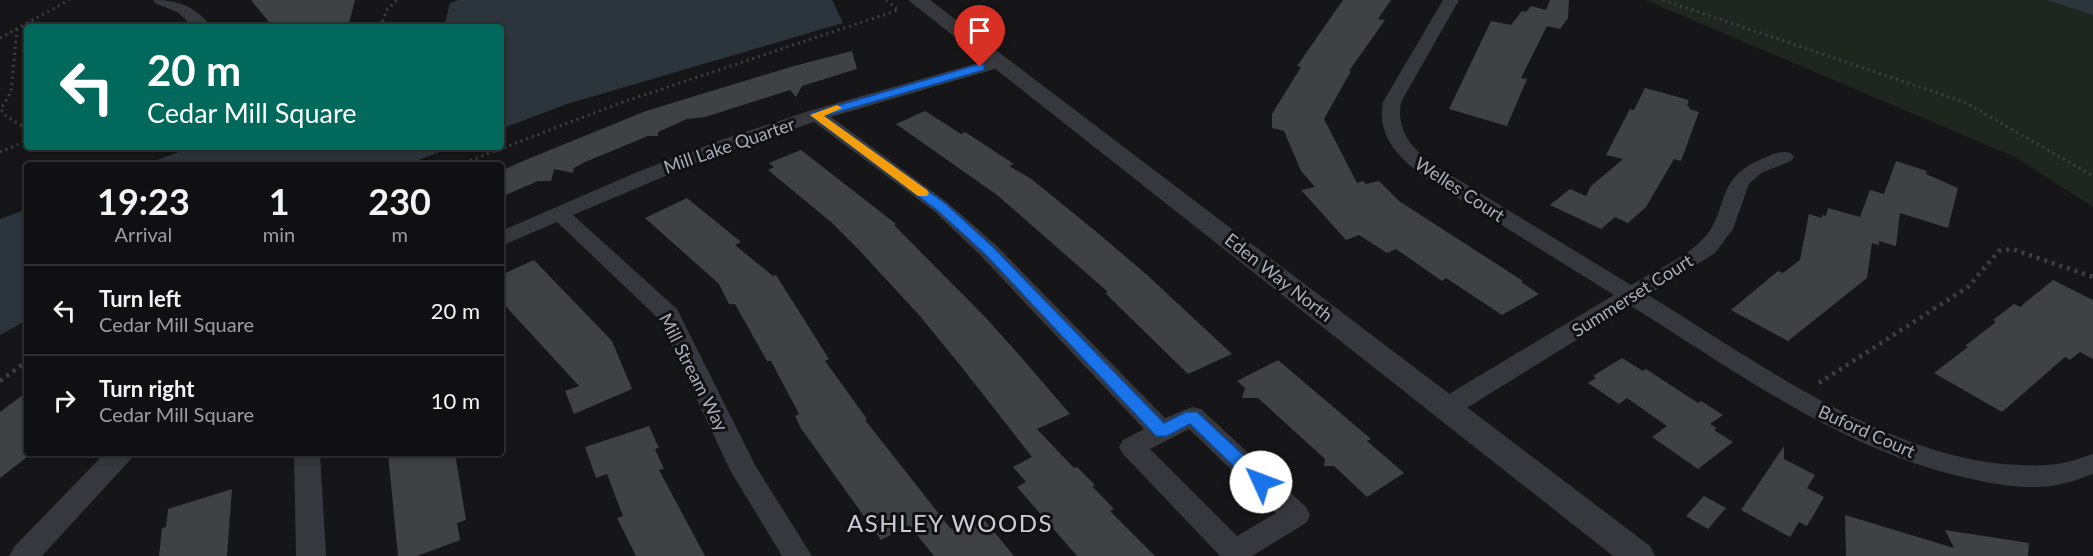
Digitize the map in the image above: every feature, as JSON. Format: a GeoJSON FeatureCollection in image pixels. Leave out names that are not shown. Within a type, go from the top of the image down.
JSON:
{"type":"FeatureCollection","features":[{"type":"Feature","properties":{"kind":"street"},"geometry":{"type":"LineString","coordinates":[[161,0],[185,10],[200,24]]}},
{"type":"Feature","properties":{"kind":"street","name":"Welles Court"},"geometry":{"type":"LineString","coordinates":[[1451,0],[1392,102],[1388,113],[1398,141],[1416,162],[1436,176],[1632,296]]}},
{"type":"Feature","properties":{"kind":"street","name":"Eden Way North"},"geometry":{"type":"LineString","coordinates":[[907,8],[999,62],[1638,556]]}},
{"type":"Feature","properties":{"kind":"street","name":"Mill Lake Quarter"},"geometry":{"type":"LineString","coordinates":[[504,238],[661,169],[816,115],[999,62]]}},
{"type":"Feature","properties":{"kind":"street"},"geometry":{"type":"LineString","coordinates":[[816,115],[941,207],[989,251],[1162,431]]}},
{"type":"Feature","properties":{"kind":"street","name":"Summerset Court"},"geometry":{"type":"LineString","coordinates":[[1448,407],[1707,248],[1722,229],[1740,182],[1754,169],[1784,157]]}},
{"type":"Feature","properties":{"kind":"street","name":"Mill Stream Way"},"geometry":{"type":"LineString","coordinates":[[559,213],[669,315],[744,470],[797,556]]}},
{"type":"Feature","properties":{"kind":"street","name":"Buford Court"},"geometry":{"type":"LineString","coordinates":[[1632,296],[1844,425],[1887,444],[1934,461],[1975,470],[2018,475],[2058,473],[2093,464]]}},
{"type":"Feature","properties":{"kind":"street"},"geometry":{"type":"LineString","coordinates":[[1192,416],[1296,515],[1233,552],[1132,447],[1162,431],[1192,416]]}},
{"type":"Feature","properties":{"kind":"street"},"geometry":{"type":"LineString","coordinates":[[24,556],[118,456]]}},
{"type":"Feature","properties":{"kind":"street"},"geometry":{"type":"LineString","coordinates":[[307,456],[311,556]]}},
{"type":"Feature","properties":{"kind":"path"},"geometry":{"type":"LineString","coordinates":[[26,24],[69,0]]}},
{"type":"Feature","properties":{"kind":"path"},"geometry":{"type":"LineString","coordinates":[[381,24],[387,10],[397,0]]}},
{"type":"Feature","properties":{"kind":"path"},"geometry":{"type":"LineString","coordinates":[[886,0],[907,8]]}},
{"type":"Feature","properties":{"kind":"path"},"geometry":{"type":"LineString","coordinates":[[1663,0],[1964,102],[2059,159],[2093,176]]}},
{"type":"Feature","properties":{"kind":"path"},"geometry":{"type":"LineString","coordinates":[[504,148],[620,103],[907,8]]}},
{"type":"Feature","properties":{"kind":"path"},"geometry":{"type":"LineString","coordinates":[[0,38],[24,25]]}},
{"type":"Feature","properties":{"kind":"path"},"geometry":{"type":"LineString","coordinates":[[17,29],[11,92],[1,109],[5,115],[24,127]]}},
{"type":"Feature","properties":{"kind":"path"},"geometry":{"type":"LineString","coordinates":[[0,152],[24,142]]}},
{"type":"Feature","properties":{"kind":"path"},"geometry":{"type":"LineString","coordinates":[[467,162],[498,150]]}},
{"type":"Feature","properties":{"kind":"path"},"geometry":{"type":"LineString","coordinates":[[1797,397],[1968,287],[1999,251],[2012,249],[2093,277]]}},
{"type":"Feature","properties":{"kind":"path"},"geometry":{"type":"LineString","coordinates":[[0,381],[24,364]]}},
{"type":"Feature","properties":{"kind":"shaded area"},"geometry":{"type":"Polygon","coordinates":[[[458,0],[832,0],[843,23],[567,104],[504,128],[504,24],[445,24],[450,3],[458,0]]]}},
{"type":"Feature","properties":{"kind":"shaded area"},"geometry":{"type":"Polygon","coordinates":[[[1645,0],[2093,0],[2093,207],[2015,157],[1645,0]]]}},
{"type":"Feature","properties":{"kind":"shaded area"},"geometry":{"type":"Polygon","coordinates":[[[2047,0],[2093,0],[2093,15],[2047,0]]]}},
{"type":"Feature","properties":{"kind":"shaded area"},"geometry":{"type":"Polygon","coordinates":[[[184,150],[445,150],[413,162],[152,162],[184,150]]]}},
{"type":"Feature","properties":{"kind":"shaded area"},"geometry":{"type":"Polygon","coordinates":[[[24,210],[24,322],[0,335],[0,219],[24,210]]]}},
{"type":"Feature","properties":{"kind":"building"},"geometry":{"type":"Polygon","coordinates":[[[251,0],[355,0],[349,24],[271,24],[251,0]]]}},
{"type":"Feature","properties":{"kind":"building"},"geometry":{"type":"Polygon","coordinates":[[[1343,0],[1391,0],[1378,19],[1385,20],[1349,71],[1351,71],[1324,119],[1357,183],[1363,181],[1366,184],[1379,181],[1399,201],[1523,281],[1521,282],[1539,294],[1502,315],[1446,278],[1442,281],[1396,249],[1387,253],[1359,235],[1346,240],[1301,190],[1315,187],[1301,171],[1284,131],[1272,128],[1272,114],[1301,67],[1297,66],[1343,0]]]}},
{"type":"Feature","properties":{"kind":"building"},"geometry":{"type":"Polygon","coordinates":[[[1550,0],[1569,0],[1568,18],[1560,29],[1547,26],[1521,78],[1527,79],[1507,126],[1449,109],[1491,21],[1511,25],[1522,11],[1526,12],[1531,6],[1546,10],[1550,0]]]}},
{"type":"Feature","properties":{"kind":"building"},"geometry":{"type":"Polygon","coordinates":[[[852,51],[857,69],[802,86],[796,97],[790,90],[705,117],[687,119],[658,132],[658,136],[648,136],[585,162],[574,168],[573,173],[554,169],[551,181],[538,181],[504,196],[504,170],[523,161],[646,111],[794,66],[852,51]]]}},
{"type":"Feature","properties":{"kind":"building"},"geometry":{"type":"Polygon","coordinates":[[[1645,88],[1689,100],[1687,106],[1690,107],[1689,109],[1699,112],[1681,161],[1674,159],[1646,207],[1628,223],[1615,217],[1601,229],[1550,205],[1570,189],[1586,196],[1591,186],[1623,159],[1606,155],[1630,109],[1634,110],[1645,88]]]}},
{"type":"Feature","properties":{"kind":"building"},"geometry":{"type":"Polygon","coordinates":[[[925,111],[961,134],[965,132],[1014,164],[1009,166],[1030,178],[1093,229],[1146,274],[1232,354],[1188,374],[1105,293],[1108,292],[997,195],[896,124],[925,111]]]}},
{"type":"Feature","properties":{"kind":"building"},"geometry":{"type":"Polygon","coordinates":[[[801,150],[896,224],[894,225],[987,319],[1020,356],[1070,414],[1037,429],[1074,468],[1077,467],[1095,485],[1092,486],[1114,509],[1110,511],[1155,556],[1077,556],[1017,487],[1026,482],[1013,467],[1032,457],[960,365],[919,315],[859,250],[831,222],[768,170],[774,167],[769,163],[801,150]]]}},
{"type":"Feature","properties":{"kind":"building"},"geometry":{"type":"Polygon","coordinates":[[[1896,161],[1927,171],[1926,174],[1958,188],[1948,228],[1900,213],[1896,246],[1879,241],[1879,245],[1872,243],[1867,278],[1788,341],[1731,310],[1778,271],[1783,273],[1800,260],[1809,214],[1822,218],[1822,215],[1826,216],[1828,208],[1860,217],[1870,190],[1884,194],[1896,161]]]}},
{"type":"Feature","properties":{"kind":"building"},"geometry":{"type":"Polygon","coordinates":[[[687,198],[741,242],[735,245],[773,276],[776,275],[829,359],[825,361],[867,419],[865,420],[951,529],[973,517],[975,519],[981,516],[1014,556],[934,556],[909,525],[881,540],[800,427],[795,416],[799,414],[771,361],[767,361],[735,304],[729,304],[719,284],[645,218],[687,198]]]}},
{"type":"Feature","properties":{"kind":"building"},"geometry":{"type":"Polygon","coordinates":[[[534,260],[612,341],[632,389],[574,414],[565,391],[579,386],[504,304],[504,274],[534,260]]]}},
{"type":"Feature","properties":{"kind":"building"},"geometry":{"type":"Polygon","coordinates":[[[2053,280],[2093,300],[2093,359],[2080,352],[2070,360],[2065,357],[2002,412],[1934,373],[1996,322],[1993,320],[2014,304],[2020,307],[2053,280]]]}},
{"type":"Feature","properties":{"kind":"building"},"geometry":{"type":"Polygon","coordinates":[[[1622,358],[1643,371],[1646,369],[1698,403],[1701,401],[1723,415],[1710,424],[1717,428],[1714,430],[1733,442],[1698,469],[1652,437],[1667,426],[1627,398],[1619,404],[1588,383],[1596,378],[1593,376],[1622,358]]]}},
{"type":"Feature","properties":{"kind":"building"},"geometry":{"type":"Polygon","coordinates":[[[1278,360],[1371,439],[1367,441],[1404,473],[1367,497],[1334,466],[1324,466],[1325,459],[1258,398],[1242,398],[1245,388],[1237,381],[1278,360]]]}},
{"type":"Feature","properties":{"kind":"building"},"geometry":{"type":"Polygon","coordinates":[[[24,394],[24,456],[27,457],[0,478],[0,412],[24,394]]]}},
{"type":"Feature","properties":{"kind":"building"},"geometry":{"type":"Polygon","coordinates":[[[649,426],[659,448],[655,449],[664,469],[659,470],[705,556],[636,556],[617,518],[623,516],[607,474],[596,478],[585,447],[649,426]]]}},
{"type":"Feature","properties":{"kind":"building"},"geometry":{"type":"Polygon","coordinates":[[[1784,446],[1784,459],[1815,475],[1807,488],[1824,497],[1807,526],[1799,522],[1790,537],[1741,510],[1784,446]]]}},
{"type":"Feature","properties":{"kind":"building"},"geometry":{"type":"Polygon","coordinates":[[[388,456],[455,456],[466,520],[457,523],[460,540],[417,556],[398,556],[388,456]]]}},
{"type":"Feature","properties":{"kind":"building"},"geometry":{"type":"Polygon","coordinates":[[[232,489],[227,556],[159,556],[162,528],[166,527],[168,509],[232,489]]]}},
{"type":"Feature","properties":{"kind":"building"},"geometry":{"type":"Polygon","coordinates":[[[1704,496],[1726,508],[1708,529],[1686,516],[1704,496]]]}},
{"type":"Feature","properties":{"kind":"building"},"geometry":{"type":"Polygon","coordinates":[[[1845,515],[1954,548],[1945,530],[2029,543],[2028,556],[1846,556],[1845,515]]]}},
{"type":"Feature","properties":{"kind":"slow traffic"},"geometry":{"type":"LineString","coordinates":[[837,108],[816,115],[923,193]]}},
{"type":"Feature","properties":{"kind":"district","name":"ASHLEY WOODS"},"geometry":{"type":"Point","coordinates":[950,522]}},
{"type":"Feature","properties":{"kind":"route"},"geometry":{"type":"LineString","coordinates":[[980,67],[816,115],[941,207],[989,251],[1162,431],[1192,416],[1261,482]]}}]}
